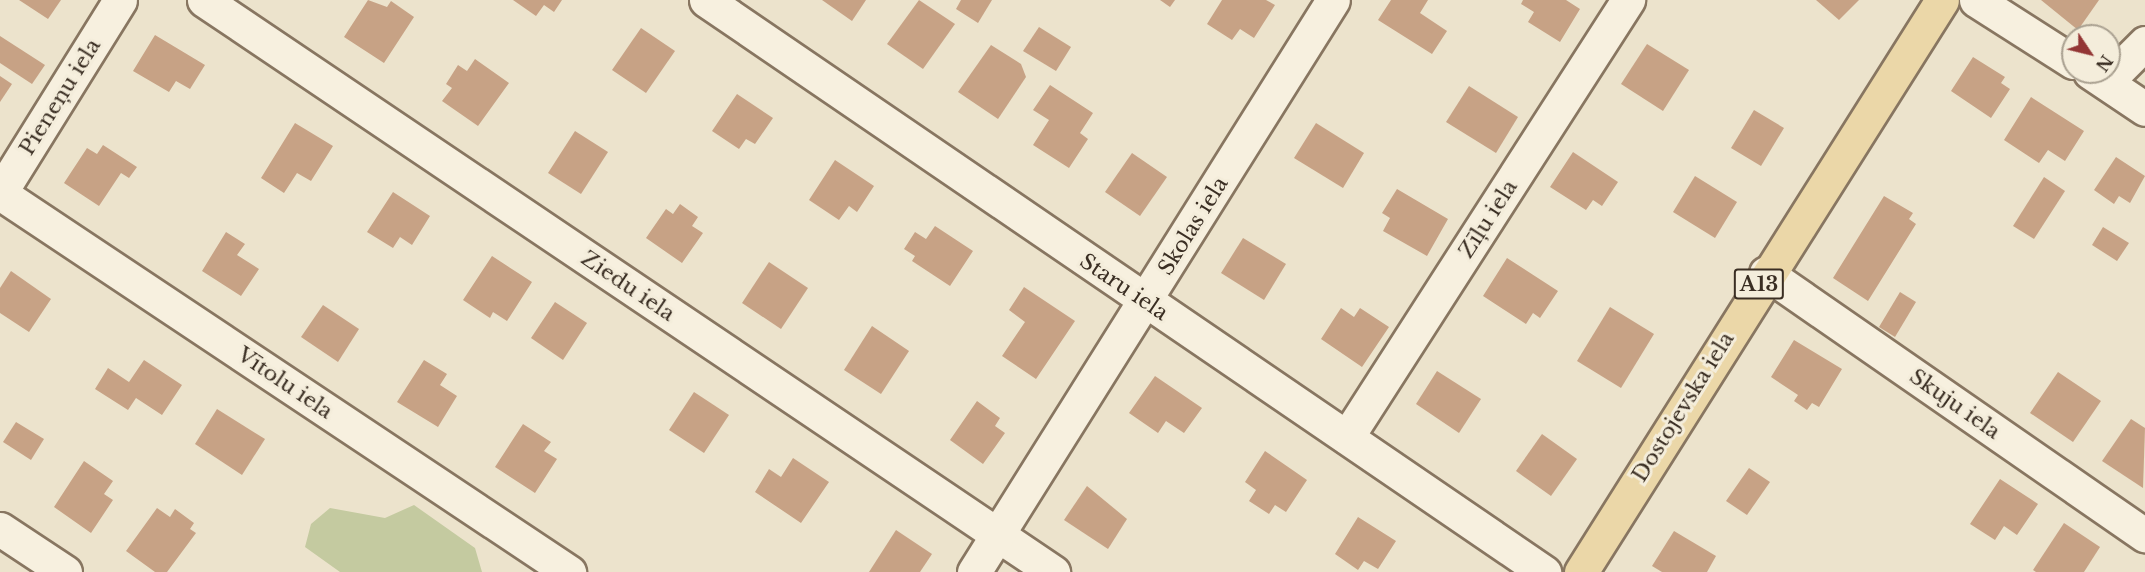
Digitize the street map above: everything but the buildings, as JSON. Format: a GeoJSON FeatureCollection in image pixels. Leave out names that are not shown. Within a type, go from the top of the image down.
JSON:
{"type":"FeatureCollection","features":[{"type":"Feature","properties":{"kind":"main road","name":"Dostojevska iela"},"geometry":{"type":"LineString","coordinates":[[1581,572],[1766,273],[1942,0]]}},
{"type":"Feature","properties":{"kind":"street","name":"Pieneņu iela"},"geometry":{"type":"LineString","coordinates":[[0,193],[120,0]]}},
{"type":"Feature","properties":{"kind":"street","name":"Ziedu iela"},"geometry":{"type":"LineString","coordinates":[[204,0],[1053,572]]}},
{"type":"Feature","properties":{"kind":"street","name":"Staru iela"},"geometry":{"type":"LineString","coordinates":[[706,0],[1146,303],[1544,572]]}},
{"type":"Feature","properties":{"kind":"street","name":"Skolas iela"},"geometry":{"type":"LineString","coordinates":[[974,572],[1146,303],[1332,0]]}},
{"type":"Feature","properties":{"kind":"street","name":"Zīļu iela"},"geometry":{"type":"LineString","coordinates":[[1347,437],[1628,0]]}},
{"type":"Feature","properties":{"kind":"street"},"geometry":{"type":"LineString","coordinates":[[1976,0],[2061,54]]}},
{"type":"Feature","properties":{"kind":"street"},"geometry":{"type":"LineString","coordinates":[[2121,60],[2145,43]]}},
{"type":"Feature","properties":{"kind":"street"},"geometry":{"type":"LineString","coordinates":[[2108,84],[2145,109]]}},
{"type":"Feature","properties":{"kind":"street","name":"Vītolu iela"},"geometry":{"type":"LineString","coordinates":[[0,193],[569,572]]}},
{"type":"Feature","properties":{"kind":"street","name":"Skuju iela"},"geometry":{"type":"LineString","coordinates":[[1766,273],[2145,534]]}},
{"type":"Feature","properties":{"kind":"street"},"geometry":{"type":"LineString","coordinates":[[0,529],[65,572]]}},
{"type":"Feature","properties":{"kind":"green space"},"geometry":{"type":"Polygon","coordinates":[[[414,505],[475,548],[482,572],[340,572],[305,547],[311,524],[330,508],[385,518],[414,505]]]}}]}
